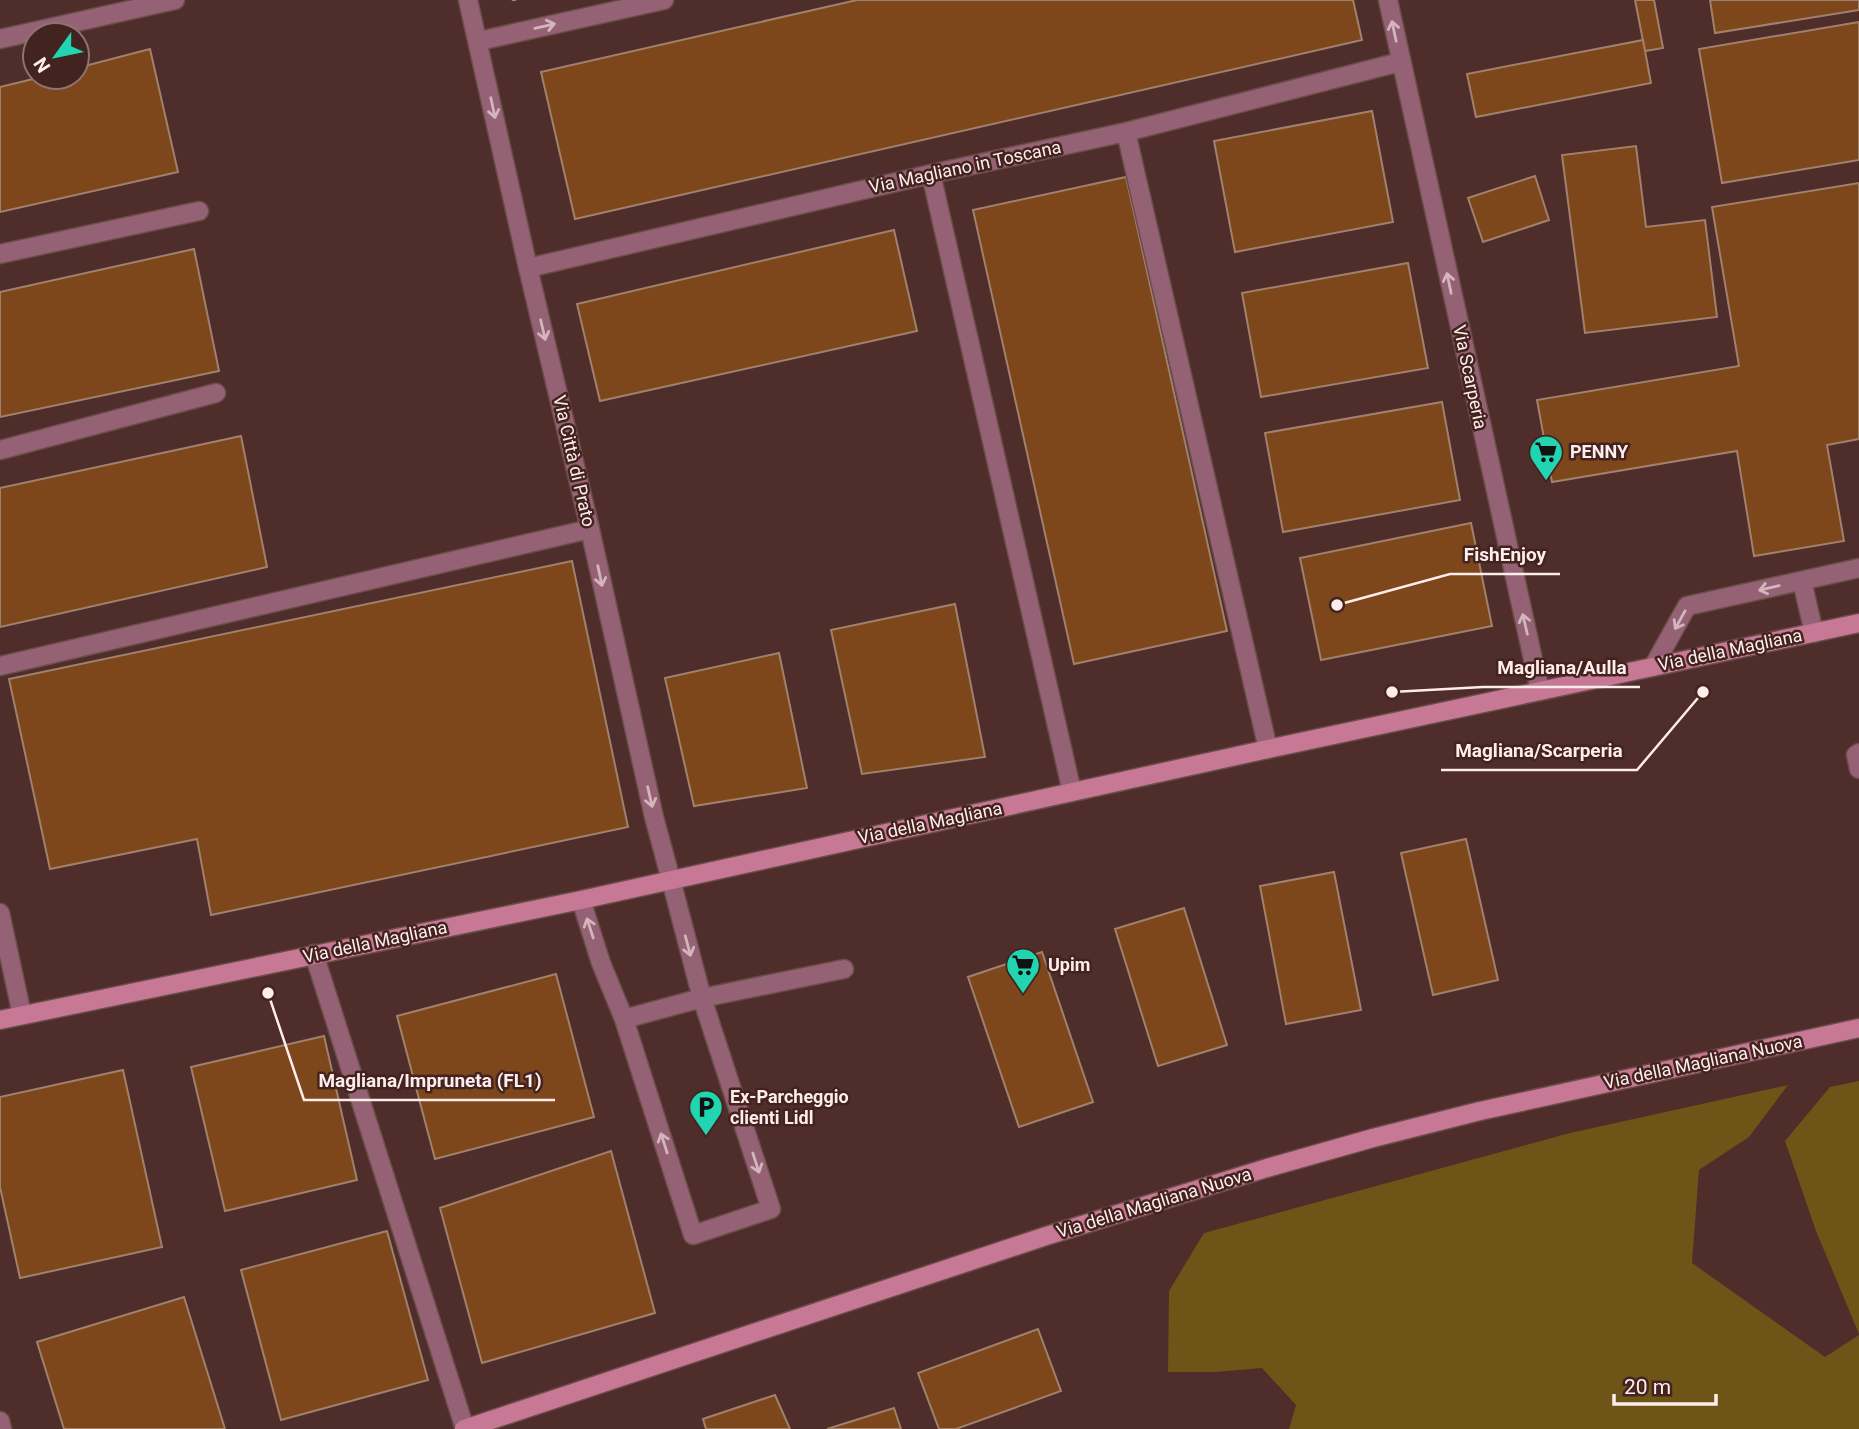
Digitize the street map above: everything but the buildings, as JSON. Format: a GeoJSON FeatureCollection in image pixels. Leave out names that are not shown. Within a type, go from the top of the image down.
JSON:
{"type":"FeatureCollection","features":[{"type":"Feature","properties":{"kind":"main road","name":"Via della Magliana"},"geometry":{"type":"LineString","coordinates":[[0,1020],[581,900],[1859,623]]}},
{"type":"Feature","properties":{"kind":"main road","name":"Via della Magliana Nuova"},"geometry":{"type":"LineString","coordinates":[[465,1429],[1046,1236],[1280,1164],[1480,1111],[1859,1028]]}},
{"type":"Feature","properties":{"kind":"street"},"geometry":{"type":"LineString","coordinates":[[0,39],[175,0]]}},
{"type":"Feature","properties":{"kind":"street","name":"Via Città di Prato"},"geometry":{"type":"LineString","coordinates":[[468,0],[654,817],[702,998],[771,1209],[693,1235],[624,1019]]}},
{"type":"Feature","properties":{"kind":"street"},"geometry":{"type":"LineString","coordinates":[[479,41],[664,0]]}},
{"type":"Feature","properties":{"kind":"street","name":"Via Scarperia"},"geometry":{"type":"LineString","coordinates":[[1388,0],[1540,691]]}},
{"type":"Feature","properties":{"kind":"street","name":"Via Magliano in Toscana"},"geometry":{"type":"LineString","coordinates":[[528,268],[931,174],[1126,132],[1401,62]]}},
{"type":"Feature","properties":{"kind":"street"},"geometry":{"type":"LineString","coordinates":[[1126,132],[1268,749]]}},
{"type":"Feature","properties":{"kind":"street"},"geometry":{"type":"LineString","coordinates":[[931,174],[1072,792]]}},
{"type":"Feature","properties":{"kind":"street"},"geometry":{"type":"LineString","coordinates":[[0,254],[199,211]]}},
{"type":"Feature","properties":{"kind":"street"},"geometry":{"type":"LineString","coordinates":[[0,450],[216,393]]}},
{"type":"Feature","properties":{"kind":"street"},"geometry":{"type":"LineString","coordinates":[[0,666],[590,529]]}},
{"type":"Feature","properties":{"kind":"street"},"geometry":{"type":"LineString","coordinates":[[1653,667],[1687,606],[1859,568]]}},
{"type":"Feature","properties":{"kind":"street"},"geometry":{"type":"LineString","coordinates":[[1802,581],[1814,633]]}},
{"type":"Feature","properties":{"kind":"street"},"geometry":{"type":"LineString","coordinates":[[1859,753],[1856,755],[1859,769]]}},
{"type":"Feature","properties":{"kind":"street"},"geometry":{"type":"LineString","coordinates":[[581,900],[601,963],[624,1019],[702,998],[844,969]]}},
{"type":"Feature","properties":{"kind":"street"},"geometry":{"type":"LineString","coordinates":[[0,913],[22,1015]]}},
{"type":"Feature","properties":{"kind":"street"},"geometry":{"type":"LineString","coordinates":[[314,954],[465,1429]]}},
{"type":"Feature","properties":{"kind":"street"},"geometry":{"type":"LineString","coordinates":[[0,1421],[2,1429]]}},
{"type":"Feature","properties":{"kind":"shaded area"},"geometry":{"type":"Polygon","coordinates":[[[1859,1081],[1859,1334],[1816,1231],[1785,1141],[1830,1087],[1859,1081]]]}},
{"type":"Feature","properties":{"kind":"shaded area"},"geometry":{"type":"Polygon","coordinates":[[[1788,1085],[1749,1137],[1699,1170],[1692,1263],[1825,1357],[1859,1335],[1859,1429],[1289,1429],[1296,1405],[1262,1368],[1168,1372],[1169,1291],[1204,1233],[1570,1133],[1788,1085]]]}},
{"type":"Feature","properties":{"kind":"place","name":"PENNY"},"geometry":{"type":"Point","coordinates":[1546,482]}},
{"type":"Feature","properties":{"kind":"place","name":"FishEnjoy"},"geometry":{"type":"Point","coordinates":[1337,605]}},
{"type":"Feature","properties":{"kind":"place","name":"Magliana/Aulla"},"geometry":{"type":"Point","coordinates":[1392,692]}},
{"type":"Feature","properties":{"kind":"place","name":"Magliana/Scarperia"},"geometry":{"type":"Point","coordinates":[1703,692]}},
{"type":"Feature","properties":{"kind":"place","name":"Magliana/Impruneta (FL1)"},"geometry":{"type":"Point","coordinates":[268,993]}},
{"type":"Feature","properties":{"kind":"place","name":"Upim"},"geometry":{"type":"Point","coordinates":[1023,995]}},
{"type":"Feature","properties":{"kind":"place","name":"Ex-Parcheggio clienti Lidl"},"geometry":{"type":"Point","coordinates":[706,1137]}}]}
